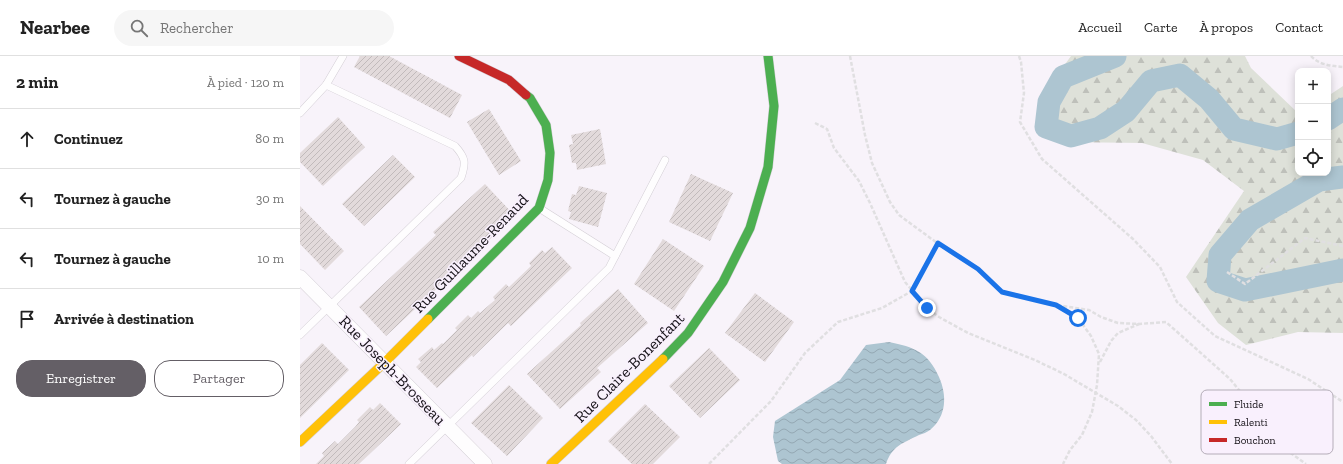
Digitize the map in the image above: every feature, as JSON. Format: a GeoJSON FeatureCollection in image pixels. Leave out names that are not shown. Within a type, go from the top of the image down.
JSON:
{"type":"FeatureCollection","features":[{"type":"Feature","properties":{"kind":"street","name":"Rue Guillaume-Renaud"},"geometry":{"type":"LineString","coordinates":[[300,442],[385,362],[539,208],[548,180],[550,153],[546,125],[530,98],[508,80],[459,56]]}},
{"type":"Feature","properties":{"kind":"street","name":"Rue Claire-Bonenfant"},"geometry":{"type":"LineString","coordinates":[[551,464],[647,375],[688,333],[723,282],[750,228],[768,167],[774,106],[768,56]]}},
{"type":"Feature","properties":{"kind":"street","name":"Rue Joseph-Brosseau"},"geometry":{"type":"LineString","coordinates":[[300,277],[485,464]]}},
{"type":"Feature","properties":{"kind":"lane"},"geometry":{"type":"LineString","coordinates":[[300,113],[326,85],[343,56]]}},
{"type":"Feature","properties":{"kind":"lane"},"geometry":{"type":"LineString","coordinates":[[300,335],[461,178],[465,165],[463,154],[455,146],[326,85]]}},
{"type":"Feature","properties":{"kind":"lane"},"geometry":{"type":"LineString","coordinates":[[409,464],[609,268],[665,160]]}},
{"type":"Feature","properties":{"kind":"lane"},"geometry":{"type":"LineString","coordinates":[[539,208],[615,256]]}},
{"type":"Feature","properties":{"kind":"path"},"geometry":{"type":"LineString","coordinates":[[850,56],[865,135],[872,163],[890,202],[898,215],[978,269],[1002,292],[1056,305],[1089,310],[1101,317],[1118,323],[1139,324],[1166,322],[1178,331],[1230,379],[1239,390]]}},
{"type":"Feature","properties":{"kind":"path"},"geometry":{"type":"LineString","coordinates":[[1019,56],[1024,93],[1020,122],[1042,159],[1133,239],[1160,267],[1177,302],[1214,336],[1308,379],[1325,390]]}},
{"type":"Feature","properties":{"kind":"path"},"geometry":{"type":"LineString","coordinates":[[1311,56],[1316,62],[1343,67]]}},
{"type":"Feature","properties":{"kind":"path"},"geometry":{"type":"LineString","coordinates":[[815,123],[827,129],[834,148],[858,181],[879,222],[904,282],[927,308],[939,317],[968,333],[1035,360],[1064,374],[1118,406],[1136,420],[1151,436],[1172,464]]}},
{"type":"Feature","properties":{"kind":"path"},"geometry":{"type":"LineString","coordinates":[[1227,272],[1245,284],[1305,238],[1343,246]]}},
{"type":"Feature","properties":{"kind":"path"},"geometry":{"type":"LineString","coordinates":[[709,464],[771,401],[805,353],[838,322],[882,308],[912,291],[938,243]]}},
{"type":"Feature","properties":{"kind":"path"},"geometry":{"type":"LineString","coordinates":[[1056,305],[1078,318],[1091,336],[1099,354],[1099,365],[1092,412],[1082,435],[1070,450],[1063,464]]}},
{"type":"Feature","properties":{"kind":"path"},"geometry":{"type":"LineString","coordinates":[[1099,365],[1111,341],[1118,333],[1139,324]]}},
{"type":"Feature","properties":{"kind":"path"},"geometry":{"type":"LineString","coordinates":[[1333,395],[1343,402]]}},
{"type":"Feature","properties":{"kind":"path"},"geometry":{"type":"LineString","coordinates":[[1292,454],[1306,464]]}},
{"type":"Feature","properties":{"kind":"green space"},"geometry":{"type":"Polygon","coordinates":[[[1071,56],[1245,56],[1251,68],[1295,110],[1295,176],[1331,176],[1331,94],[1343,86],[1343,333],[1298,332],[1246,345],[1218,323],[1186,277],[1244,191],[1203,160],[1142,143],[1063,142],[1040,99],[1071,56]]]}},
{"type":"Feature","properties":{"kind":"water"},"geometry":{"type":"Polygon","coordinates":[[[889,342],[906,346],[919,352],[925,356],[935,369],[942,384],[944,398],[942,412],[936,424],[930,430],[908,440],[895,449],[888,458],[886,464],[782,464],[778,461],[773,437],[775,421],[840,380],[866,345],[889,342]]]}},
{"type":"Feature","properties":{"kind":"building"},"geometry":{"type":"Polygon","coordinates":[[[360,56],[389,56],[462,95],[450,118],[354,67],[360,56]]]}},
{"type":"Feature","properties":{"kind":"building"},"geometry":{"type":"Polygon","coordinates":[[[489,109],[521,161],[499,175],[467,122],[489,109]]]}},
{"type":"Feature","properties":{"kind":"building"},"geometry":{"type":"Polygon","coordinates":[[[338,117],[365,147],[323,186],[300,162],[300,153],[338,117]]]}},
{"type":"Feature","properties":{"kind":"building"},"geometry":{"type":"Polygon","coordinates":[[[600,129],[606,164],[577,170],[576,163],[572,163],[569,145],[573,144],[571,135],[600,129]]]}},
{"type":"Feature","properties":{"kind":"building"},"geometry":{"type":"Polygon","coordinates":[[[393,155],[415,177],[364,226],[342,204],[393,155]]]}},
{"type":"Feature","properties":{"kind":"building"},"geometry":{"type":"Polygon","coordinates":[[[691,174],[733,193],[710,241],[669,222],[691,174]]]}},
{"type":"Feature","properties":{"kind":"building"},"geometry":{"type":"Polygon","coordinates":[[[485,184],[515,216],[386,336],[359,307],[436,235],[433,232],[485,184]]]}},
{"type":"Feature","properties":{"kind":"building"},"geometry":{"type":"Polygon","coordinates":[[[579,186],[607,193],[598,227],[569,219],[571,212],[568,211],[572,194],[576,195],[579,186]]]}},
{"type":"Feature","properties":{"kind":"building"},"geometry":{"type":"Polygon","coordinates":[[[300,206],[344,251],[325,270],[300,244],[300,206]]]}},
{"type":"Feature","properties":{"kind":"building"},"geometry":{"type":"Polygon","coordinates":[[[663,239],[704,266],[674,311],[634,284],[663,239]]]}},
{"type":"Feature","properties":{"kind":"building"},"geometry":{"type":"Polygon","coordinates":[[[552,247],[572,268],[511,326],[508,323],[473,357],[472,355],[437,388],[416,367],[421,362],[418,359],[432,347],[434,350],[442,343],[443,344],[457,330],[455,328],[468,315],[471,318],[478,311],[480,313],[495,300],[493,297],[506,284],[509,287],[531,266],[529,263],[542,250],[545,253],[552,247]]]}},
{"type":"Feature","properties":{"kind":"building"},"geometry":{"type":"Polygon","coordinates":[[[618,289],[648,323],[597,368],[601,372],[560,409],[527,374],[618,289]]]}},
{"type":"Feature","properties":{"kind":"building"},"geometry":{"type":"Polygon","coordinates":[[[755,293],[794,322],[765,362],[725,333],[755,293]]]}},
{"type":"Feature","properties":{"kind":"building"},"geometry":{"type":"Polygon","coordinates":[[[322,343],[349,370],[300,418],[300,365],[322,343]]]}},
{"type":"Feature","properties":{"kind":"building"},"geometry":{"type":"Polygon","coordinates":[[[709,348],[740,380],[700,418],[669,386],[709,348]]]}},
{"type":"Feature","properties":{"kind":"building"},"geometry":{"type":"Polygon","coordinates":[[[509,385],[543,418],[507,456],[471,423],[509,385]]]}},
{"type":"Feature","properties":{"kind":"building"},"geometry":{"type":"Polygon","coordinates":[[[380,403],[401,424],[359,464],[316,464],[324,456],[322,453],[335,441],[338,444],[355,427],[359,422],[357,420],[370,407],[373,410],[380,403]]]}},
{"type":"Feature","properties":{"kind":"building"},"geometry":{"type":"Polygon","coordinates":[[[645,404],[680,437],[653,464],[632,464],[608,441],[645,404]]]}},
{"type":"Feature","properties":{"kind":"waterway"},"geometry":{"type":"LineString","coordinates":[[1115,56],[1063,77],[1049,102],[1046,127],[1071,136],[1100,128],[1126,111],[1151,81],[1180,75],[1209,99],[1234,129],[1277,139],[1295,134]]}},
{"type":"Feature","properties":{"kind":"waterway"},"geometry":{"type":"LineString","coordinates":[[1331,117],[1343,109]]}},
{"type":"Feature","properties":{"kind":"waterway"},"geometry":{"type":"LineString","coordinates":[[1343,177],[1319,180],[1250,220],[1220,255],[1218,281],[1245,290],[1343,270]]}},
{"type":"Feature","properties":{"kind":"traffic: fast"},"geometry":{"type":"LineString","coordinates":[[663,359],[688,333],[723,282],[750,228],[768,167],[774,106],[768,56]]}},
{"type":"Feature","properties":{"kind":"traffic: fast"},"geometry":{"type":"LineString","coordinates":[[428,319],[539,208],[548,180],[550,153],[546,125],[530,98],[526,95]]}},
{"type":"Feature","properties":{"kind":"traffic: slow"},"geometry":{"type":"LineString","coordinates":[[300,442],[385,362],[428,319]]}},
{"type":"Feature","properties":{"kind":"traffic: slow"},"geometry":{"type":"LineString","coordinates":[[551,464],[663,359]]}},
{"type":"Feature","properties":{"kind":"traffic: jam"},"geometry":{"type":"LineString","coordinates":[[459,56],[509,80],[526,95]]}},
{"type":"Feature","properties":{"kind":"route"},"geometry":{"type":"LineString","coordinates":[[927,308],[912,291],[938,243],[948,251],[978,269],[1002,292],[1021,298],[1056,305],[1078,318]]}}]}
